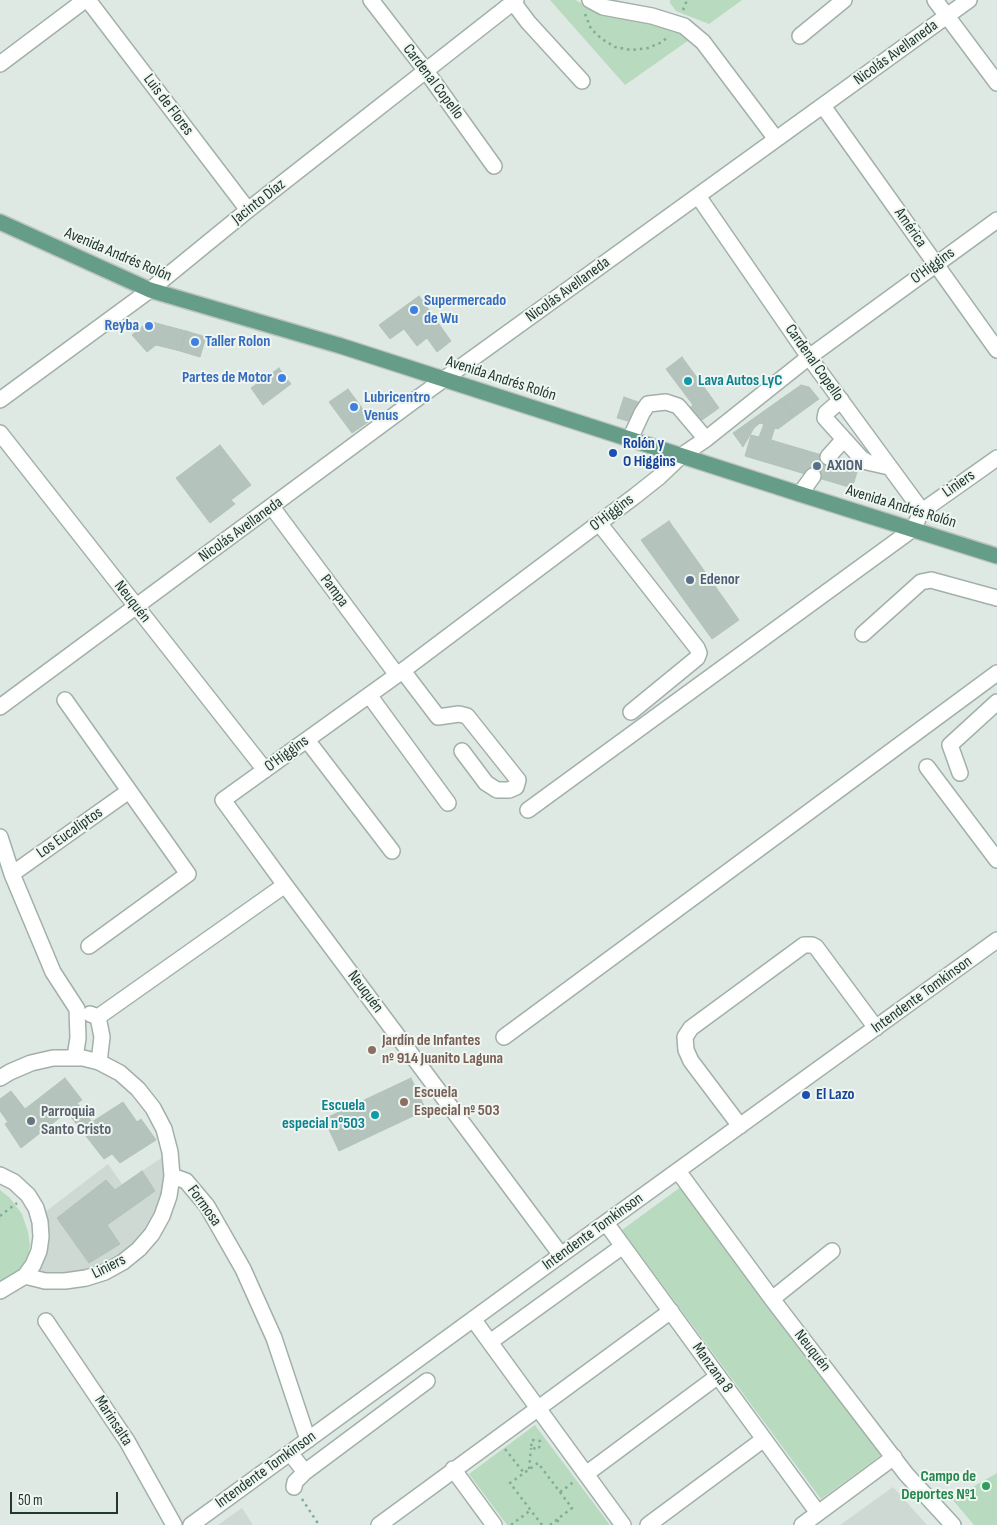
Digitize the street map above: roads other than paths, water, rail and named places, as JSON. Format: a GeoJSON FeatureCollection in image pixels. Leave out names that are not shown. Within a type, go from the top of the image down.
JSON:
{"type":"FeatureCollection","features":[{"type":"Feature","properties":{"kind":"main road","name":"Avenida Andrés Rolón"},"geometry":{"type":"LineString","coordinates":[[0,222],[150,290],[341,346],[997,556]]}},
{"type":"Feature","properties":{"kind":"street"},"geometry":{"type":"LineString","coordinates":[[0,64],[87,0]]}},
{"type":"Feature","properties":{"kind":"street","name":"Luis de Flores"},"geometry":{"type":"LineString","coordinates":[[87,0],[248,210]]}},
{"type":"Feature","properties":{"kind":"street","name":"Cardenal Copello"},"geometry":{"type":"LineString","coordinates":[[371,0],[426,71],[494,166]]}},
{"type":"Feature","properties":{"kind":"street"},"geometry":{"type":"LineString","coordinates":[[621,10],[634,0]]}},
{"type":"Feature","properties":{"kind":"street"},"geometry":{"type":"LineString","coordinates":[[800,36],[844,0]]}},
{"type":"Feature","properties":{"kind":"street"},"geometry":{"type":"LineString","coordinates":[[935,0],[997,84]]}},
{"type":"Feature","properties":{"kind":"street","name":"Nicolás Avellaneda"},"geometry":{"type":"LineString","coordinates":[[0,707],[444,380],[968,0]]}},
{"type":"Feature","properties":{"kind":"street"},"geometry":{"type":"LineString","coordinates":[[515,1],[528,22],[582,81]]}},
{"type":"Feature","properties":{"kind":"street","name":"Jacinto Díaz"},"geometry":{"type":"LineString","coordinates":[[0,400],[150,290],[248,210],[515,1]]}},
{"type":"Feature","properties":{"kind":"street"},"geometry":{"type":"LineString","coordinates":[[588,6],[652,16],[684,26],[703,42],[776,139]]}},
{"type":"Feature","properties":{"kind":"street","name":"América"},"geometry":{"type":"LineString","coordinates":[[823,106],[997,350]]}},
{"type":"Feature","properties":{"kind":"street","name":"Cardenal Copello"},"geometry":{"type":"LineString","coordinates":[[698,196],[809,357],[922,510]]}},
{"type":"Feature","properties":{"kind":"street","name":"O'Higgins"},"geometry":{"type":"LineString","coordinates":[[223,800],[400,673],[659,477],[681,456],[706,439],[809,357],[997,220]]}},
{"type":"Feature","properties":{"kind":"street"},"geometry":{"type":"LineString","coordinates":[[841,400],[826,414],[825,418],[861,458],[867,462],[889,467]]}},
{"type":"Feature","properties":{"kind":"street"},"geometry":{"type":"LineString","coordinates":[[630,439],[642,412],[648,404],[666,402],[678,406],[706,439]]}},
{"type":"Feature","properties":{"kind":"street","name":"Neuquén"},"geometry":{"type":"LineString","coordinates":[[0,433],[265,770]]}},
{"type":"Feature","properties":{"kind":"street"},"geometry":{"type":"LineString","coordinates":[[828,457],[844,439]]}},
{"type":"Feature","properties":{"kind":"street","name":"Liniers"},"geometry":{"type":"LineString","coordinates":[[922,510],[997,458]]}},
{"type":"Feature","properties":{"kind":"street"},"geometry":{"type":"LineString","coordinates":[[800,494],[813,476]]}},
{"type":"Feature","properties":{"kind":"street","name":"Pampa"},"geometry":{"type":"LineString","coordinates":[[272,507],[400,673],[438,718],[459,714],[467,716],[518,780],[516,787],[509,790],[497,790],[486,783],[462,751]]}},
{"type":"Feature","properties":{"kind":"street"},"geometry":{"type":"LineString","coordinates":[[528,810],[913,529],[922,510]]}},
{"type":"Feature","properties":{"kind":"street"},"geometry":{"type":"LineString","coordinates":[[599,522],[699,653],[697,658],[631,712]]}},
{"type":"Feature","properties":{"kind":"street"},"geometry":{"type":"LineString","coordinates":[[863,634],[921,582],[931,580],[997,598]]}},
{"type":"Feature","properties":{"kind":"street"},"geometry":{"type":"LineString","coordinates":[[504,1036],[997,673]]}},
{"type":"Feature","properties":{"kind":"street"},"geometry":{"type":"LineString","coordinates":[[369,695],[448,803]]}},
{"type":"Feature","properties":{"kind":"street"},"geometry":{"type":"LineString","coordinates":[[64,700],[188,874],[89,946]]}},
{"type":"Feature","properties":{"kind":"street"},"geometry":{"type":"LineString","coordinates":[[960,773],[950,745],[997,702]]}},
{"type":"Feature","properties":{"kind":"street"},"geometry":{"type":"LineString","coordinates":[[307,740],[392,851]]}},
{"type":"Feature","properties":{"kind":"street"},"geometry":{"type":"LineString","coordinates":[[928,767],[997,860]]}},
{"type":"Feature","properties":{"kind":"street","name":"Los Eucaliptos"},"geometry":{"type":"LineString","coordinates":[[12,874],[129,791]]}},
{"type":"Feature","properties":{"kind":"street","name":"Neuquén"},"geometry":{"type":"LineString","coordinates":[[223,800],[561,1255]]}},
{"type":"Feature","properties":{"kind":"street"},"geometry":{"type":"LineString","coordinates":[[0,838],[12,874],[53,972],[77,1009],[78,1038],[75,1057]]}},
{"type":"Feature","properties":{"kind":"street"},"geometry":{"type":"LineString","coordinates":[[98,1017],[285,885]]}},
{"type":"Feature","properties":{"kind":"street","name":"Intendente Tomkinson"},"geometry":{"type":"LineString","coordinates":[[191,1525],[997,940]]}},
{"type":"Feature","properties":{"kind":"street"},"geometry":{"type":"LineString","coordinates":[[740,1126],[691,1061],[686,1050],[685,1037],[691,1028],[804,945],[816,947],[876,1028]]}},
{"type":"Feature","properties":{"kind":"street"},"geometry":{"type":"LineString","coordinates":[[77,1009],[98,1017]]}},
{"type":"Feature","properties":{"kind":"street"},"geometry":{"type":"LineString","coordinates":[[0,1078],[31,1063],[53,1058],[75,1057],[92,1059],[99,1062],[102,1037],[98,1017]]}},
{"type":"Feature","properties":{"kind":"street","name":"Formosa"},"geometry":{"type":"LineString","coordinates":[[99,1062],[120,1074],[138,1089],[153,1108],[164,1129],[170,1152],[172,1176],[186,1181],[207,1206],[243,1269],[274,1338],[308,1440]]}},
{"type":"Feature","properties":{"kind":"street","name":"Neuquén"},"geometry":{"type":"LineString","coordinates":[[678,1171],[772,1299],[906,1474],[952,1525]]}},
{"type":"Feature","properties":{"kind":"street"},"geometry":{"type":"LineString","coordinates":[[0,1174],[14,1182],[28,1195],[36,1208],[40,1222],[41,1237],[39,1251],[33,1265],[25,1276],[0,1291]]}},
{"type":"Feature","properties":{"kind":"street","name":"Liniers"},"geometry":{"type":"LineString","coordinates":[[25,1276],[65,1281],[105,1272],[123,1262],[139,1249],[152,1234],[162,1216],[169,1196],[172,1176]]}},
{"type":"Feature","properties":{"kind":"street","name":"Manzana 8"},"geometry":{"type":"LineString","coordinates":[[606,1222],[818,1513]]}},
{"type":"Feature","properties":{"kind":"street"},"geometry":{"type":"LineString","coordinates":[[490,1342],[623,1246]]}},
{"type":"Feature","properties":{"kind":"street"},"geometry":{"type":"LineString","coordinates":[[772,1299],[832,1251]]}},
{"type":"Feature","properties":{"kind":"street"},"geometry":{"type":"LineString","coordinates":[[379,1525],[670,1311]]}},
{"type":"Feature","properties":{"kind":"street"},"geometry":{"type":"LineString","coordinates":[[473,1319],[623,1525]]}},
{"type":"Feature","properties":{"kind":"street","name":"Marinsalta"},"geometry":{"type":"LineString","coordinates":[[46,1321],[127,1441],[174,1525]]}},
{"type":"Feature","properties":{"kind":"street"},"geometry":{"type":"LineString","coordinates":[[586,1474],[718,1376]]}},
{"type":"Feature","properties":{"kind":"street"},"geometry":{"type":"LineString","coordinates":[[294,1487],[295,1482],[305,1472],[427,1381]]}},
{"type":"Feature","properties":{"kind":"street"},"geometry":{"type":"LineString","coordinates":[[648,1525],[764,1439]]}},
{"type":"Feature","properties":{"kind":"street"},"geometry":{"type":"LineString","coordinates":[[290,1453],[305,1472]]}},
{"type":"Feature","properties":{"kind":"street"},"geometry":{"type":"LineString","coordinates":[[802,1525],[894,1457]]}},
{"type":"Feature","properties":{"kind":"street"},"geometry":{"type":"LineString","coordinates":[[454,1470],[494,1525]]}},
{"type":"Feature","properties":{"kind":"tunnel"},"geometry":{"type":"LineString","coordinates":[[813,476],[828,457]]}},
{"type":"Feature","properties":{"kind":"place","name":"Supermercado de Wu"},"geometry":{"type":"Point","coordinates":[414,310]}},
{"type":"Feature","properties":{"kind":"place","name":"Reyba"},"geometry":{"type":"Point","coordinates":[149,326]}},
{"type":"Feature","properties":{"kind":"place","name":"Taller Rolon"},"geometry":{"type":"Point","coordinates":[195,342]}},
{"type":"Feature","properties":{"kind":"place","name":"Partes de Motor"},"geometry":{"type":"Point","coordinates":[282,378]}},
{"type":"Feature","properties":{"kind":"place","name":"Lava Autos LyC"},"geometry":{"type":"Point","coordinates":[688,381]}},
{"type":"Feature","properties":{"kind":"place","name":"Lubricentro Venus"},"geometry":{"type":"Point","coordinates":[354,407]}},
{"type":"Feature","properties":{"kind":"place","name":"Rolón y O Higgins"},"geometry":{"type":"Point","coordinates":[613,453]}},
{"type":"Feature","properties":{"kind":"place","name":"AXION"},"geometry":{"type":"Point","coordinates":[817,466]}},
{"type":"Feature","properties":{"kind":"place","name":"Edenor"},"geometry":{"type":"Point","coordinates":[690,580]}},
{"type":"Feature","properties":{"kind":"place","name":"Jardín de Infantes nº 914 Juanito Laguna"},"geometry":{"type":"Point","coordinates":[372,1050]}},
{"type":"Feature","properties":{"kind":"place","name":"El Lazo"},"geometry":{"type":"Point","coordinates":[806,1095]}},
{"type":"Feature","properties":{"kind":"place","name":"Escuela Especial nº 503"},"geometry":{"type":"Point","coordinates":[404,1102]}},
{"type":"Feature","properties":{"kind":"place","name":"Escuela especial n°503"},"geometry":{"type":"Point","coordinates":[375,1115]}},
{"type":"Feature","properties":{"kind":"place","name":"Parroquia Santo Cristo"},"geometry":{"type":"Point","coordinates":[31,1121]}},
{"type":"Feature","properties":{"kind":"place","name":"Campo de Deportes Nº1"},"geometry":{"type":"Point","coordinates":[986,1486]}}]}
